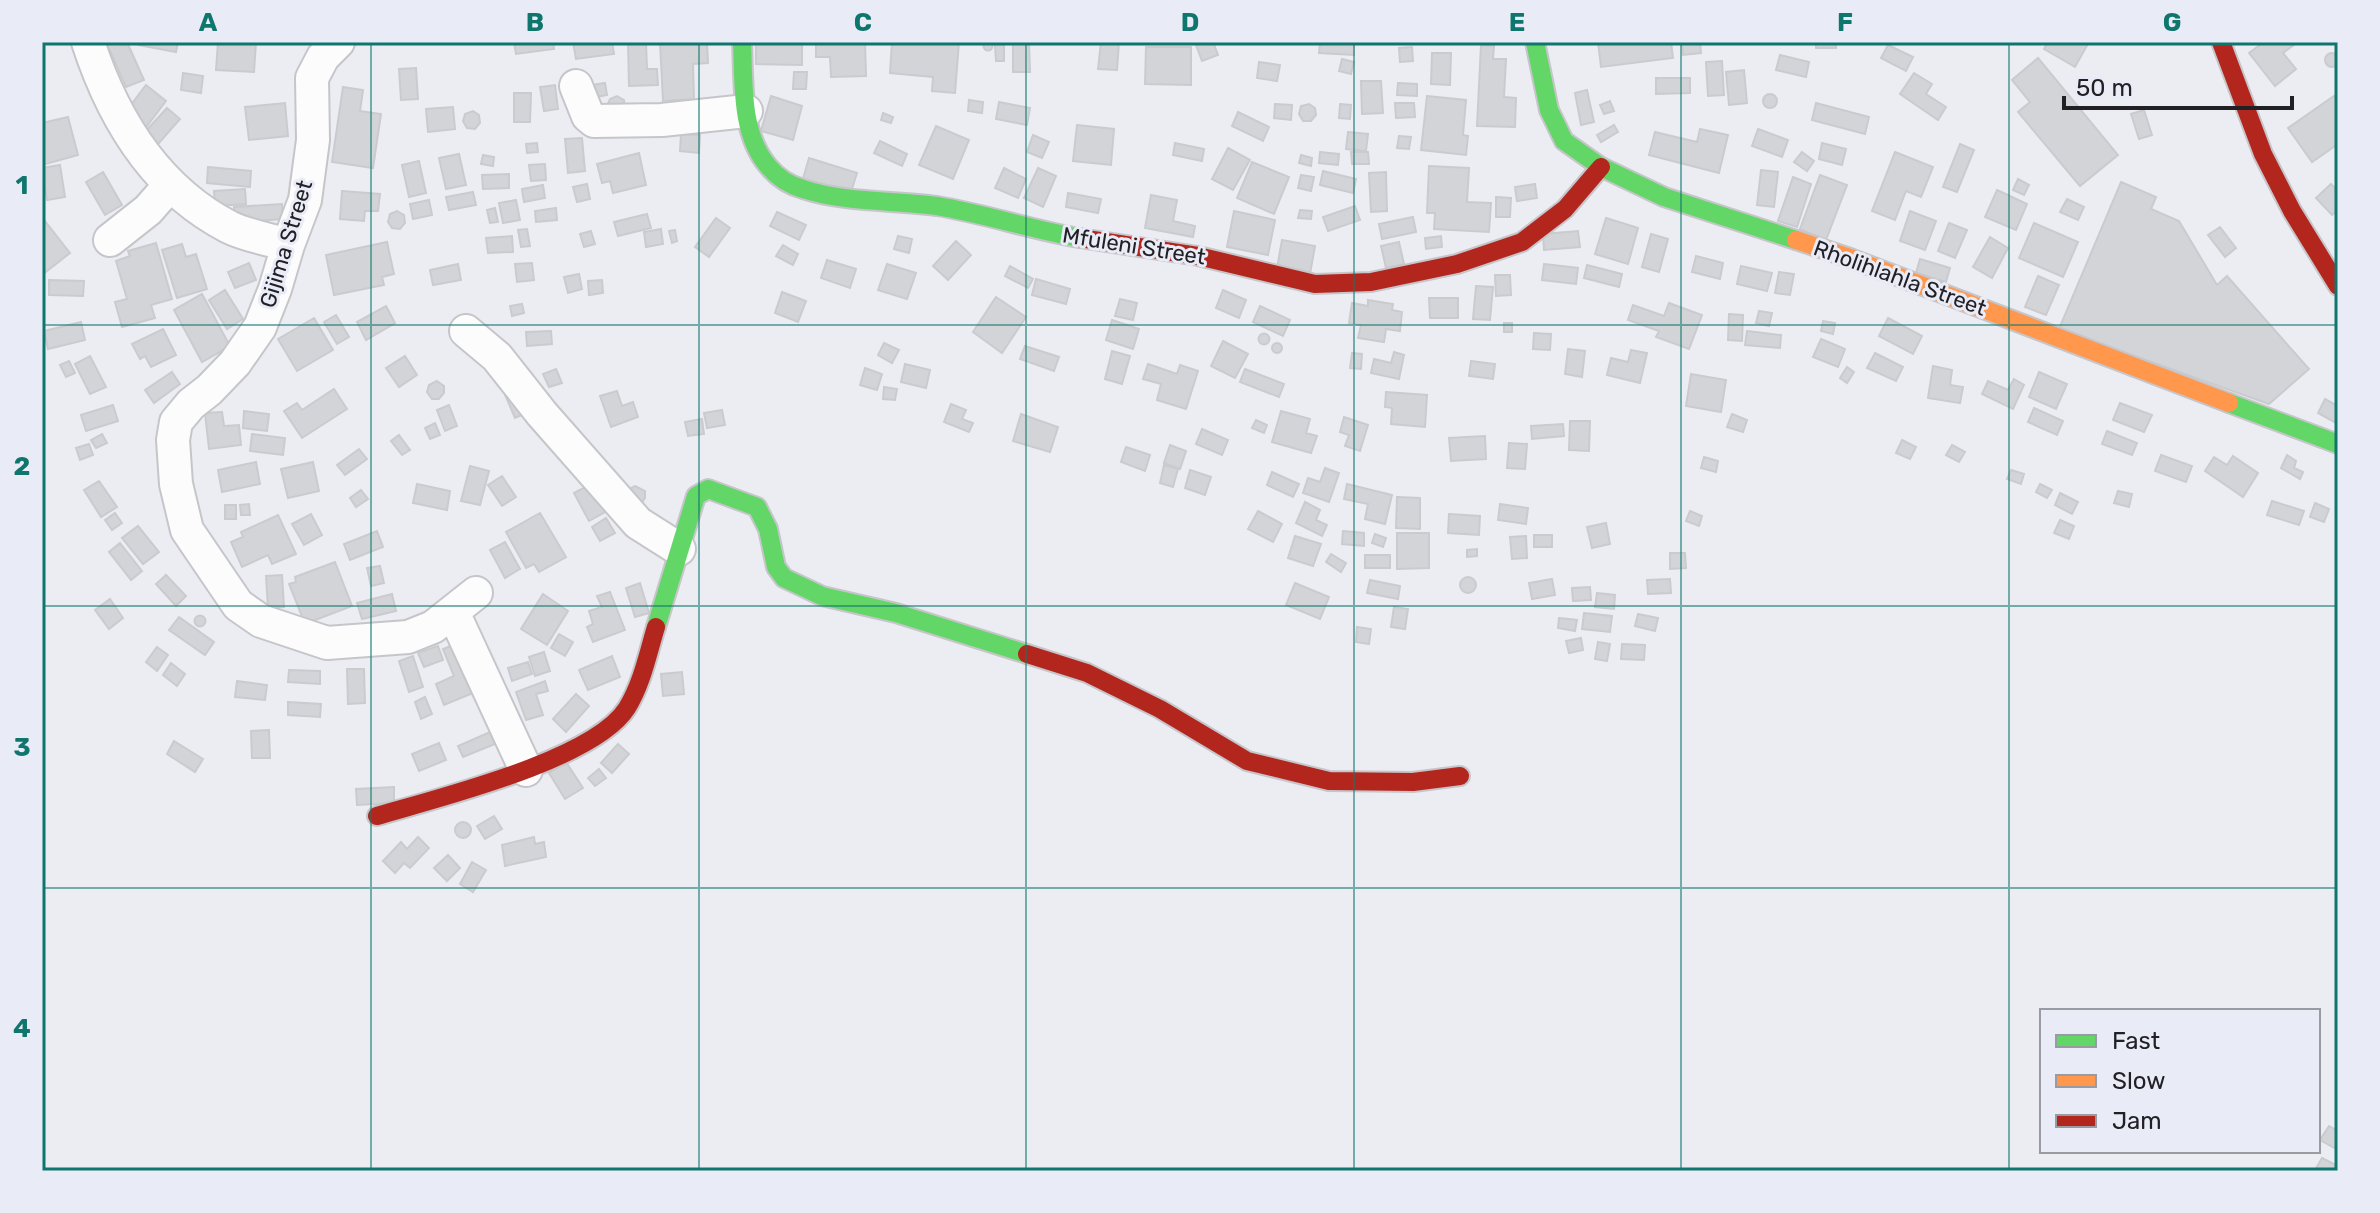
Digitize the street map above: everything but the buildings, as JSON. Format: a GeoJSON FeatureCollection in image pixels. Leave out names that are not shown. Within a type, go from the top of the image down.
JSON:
{"type":"FeatureCollection","features":[{"type":"Feature","properties":{"kind":"street"},"geometry":{"type":"LineString","coordinates":[[88,42],[116,112],[147,160],[170,185],[196,208],[232,228],[288,245]]}},
{"type":"Feature","properties":{"kind":"street","name":"Gijima Street"},"geometry":{"type":"LineString","coordinates":[[338,42],[323,57],[312,78],[313,140],[305,200],[260,327],[235,363],[176,422],[173,440],[176,484],[187,530],[238,605],[261,621],[327,643],[408,637],[433,627],[465,603],[526,770]]}},
{"type":"Feature","properties":{"kind":"street","name":"Mfuleni Street"},"geometry":{"type":"LineString","coordinates":[[742,42],[746,111],[751,133],[769,169],[783,181],[806,189],[858,199],[990,215],[1060,234],[1218,260],[1305,283],[1364,283],[1437,268],[1520,244],[1588,186],[1601,167]]}},
{"type":"Feature","properties":{"kind":"street","name":"Rholihlahla Street"},"geometry":{"type":"LineString","coordinates":[[1535,42],[1549,110],[1564,141],[1601,167],[1664,197],[1850,258],[2338,444]]}},
{"type":"Feature","properties":{"kind":"street"},"geometry":{"type":"LineString","coordinates":[[2221,42],[2263,154],[2292,211],[2338,286]]}},
{"type":"Feature","properties":{"kind":"street"},"geometry":{"type":"LineString","coordinates":[[576,86],[588,116],[594,121],[662,120],[746,111]]}},
{"type":"Feature","properties":{"kind":"street"},"geometry":{"type":"LineString","coordinates":[[110,240],[148,210],[170,185]]}},
{"type":"Feature","properties":{"kind":"street"},"geometry":{"type":"LineString","coordinates":[[466,331],[497,357],[559,434],[638,523],[679,549]]}},
{"type":"Feature","properties":{"kind":"street"},"geometry":{"type":"LineString","coordinates":[[377,816],[526,770],[597,736],[614,723],[627,708],[637,687],[696,496],[708,489],[757,507],[768,529],[776,567],[784,578],[822,596],[896,613],[1087,673],[1160,709],[1247,761],[1329,781],[1413,782],[1460,776]]}},
{"type":"Feature","properties":{"kind":"traffic: fast"},"geometry":{"type":"LineString","coordinates":[[742,42],[745,107],[752,138],[768,166],[788,183],[836,197],[955,209],[1080,238]]}},
{"type":"Feature","properties":{"kind":"traffic: fast"},"geometry":{"type":"LineString","coordinates":[[1535,42],[1549,110],[1564,141],[1601,167],[1664,197],[1796,240]]}},
{"type":"Feature","properties":{"kind":"traffic: fast"},"geometry":{"type":"LineString","coordinates":[[2229,403],[2338,444]]}},
{"type":"Feature","properties":{"kind":"traffic: fast"},"geometry":{"type":"LineString","coordinates":[[656,627],[696,496],[708,489],[757,507],[768,529],[776,567],[784,578],[822,596],[896,613],[1027,654]]}},
{"type":"Feature","properties":{"kind":"traffic: slow"},"geometry":{"type":"LineString","coordinates":[[1796,240],[2229,403]]}},
{"type":"Feature","properties":{"kind":"traffic: jam"},"geometry":{"type":"LineString","coordinates":[[2221,42],[2263,154],[2292,211],[2338,286]]}},
{"type":"Feature","properties":{"kind":"traffic: jam"},"geometry":{"type":"LineString","coordinates":[[1080,238],[1198,256],[1315,284],[1371,282],[1457,264],[1522,242],[1565,209],[1601,167]]}},
{"type":"Feature","properties":{"kind":"traffic: jam"},"geometry":{"type":"LineString","coordinates":[[377,816],[512,775],[583,744],[609,727],[627,708],[637,689],[656,627]]}},
{"type":"Feature","properties":{"kind":"traffic: jam"},"geometry":{"type":"LineString","coordinates":[[1027,654],[1087,673],[1160,709],[1247,761],[1329,781],[1413,782],[1460,776]]}}]}
